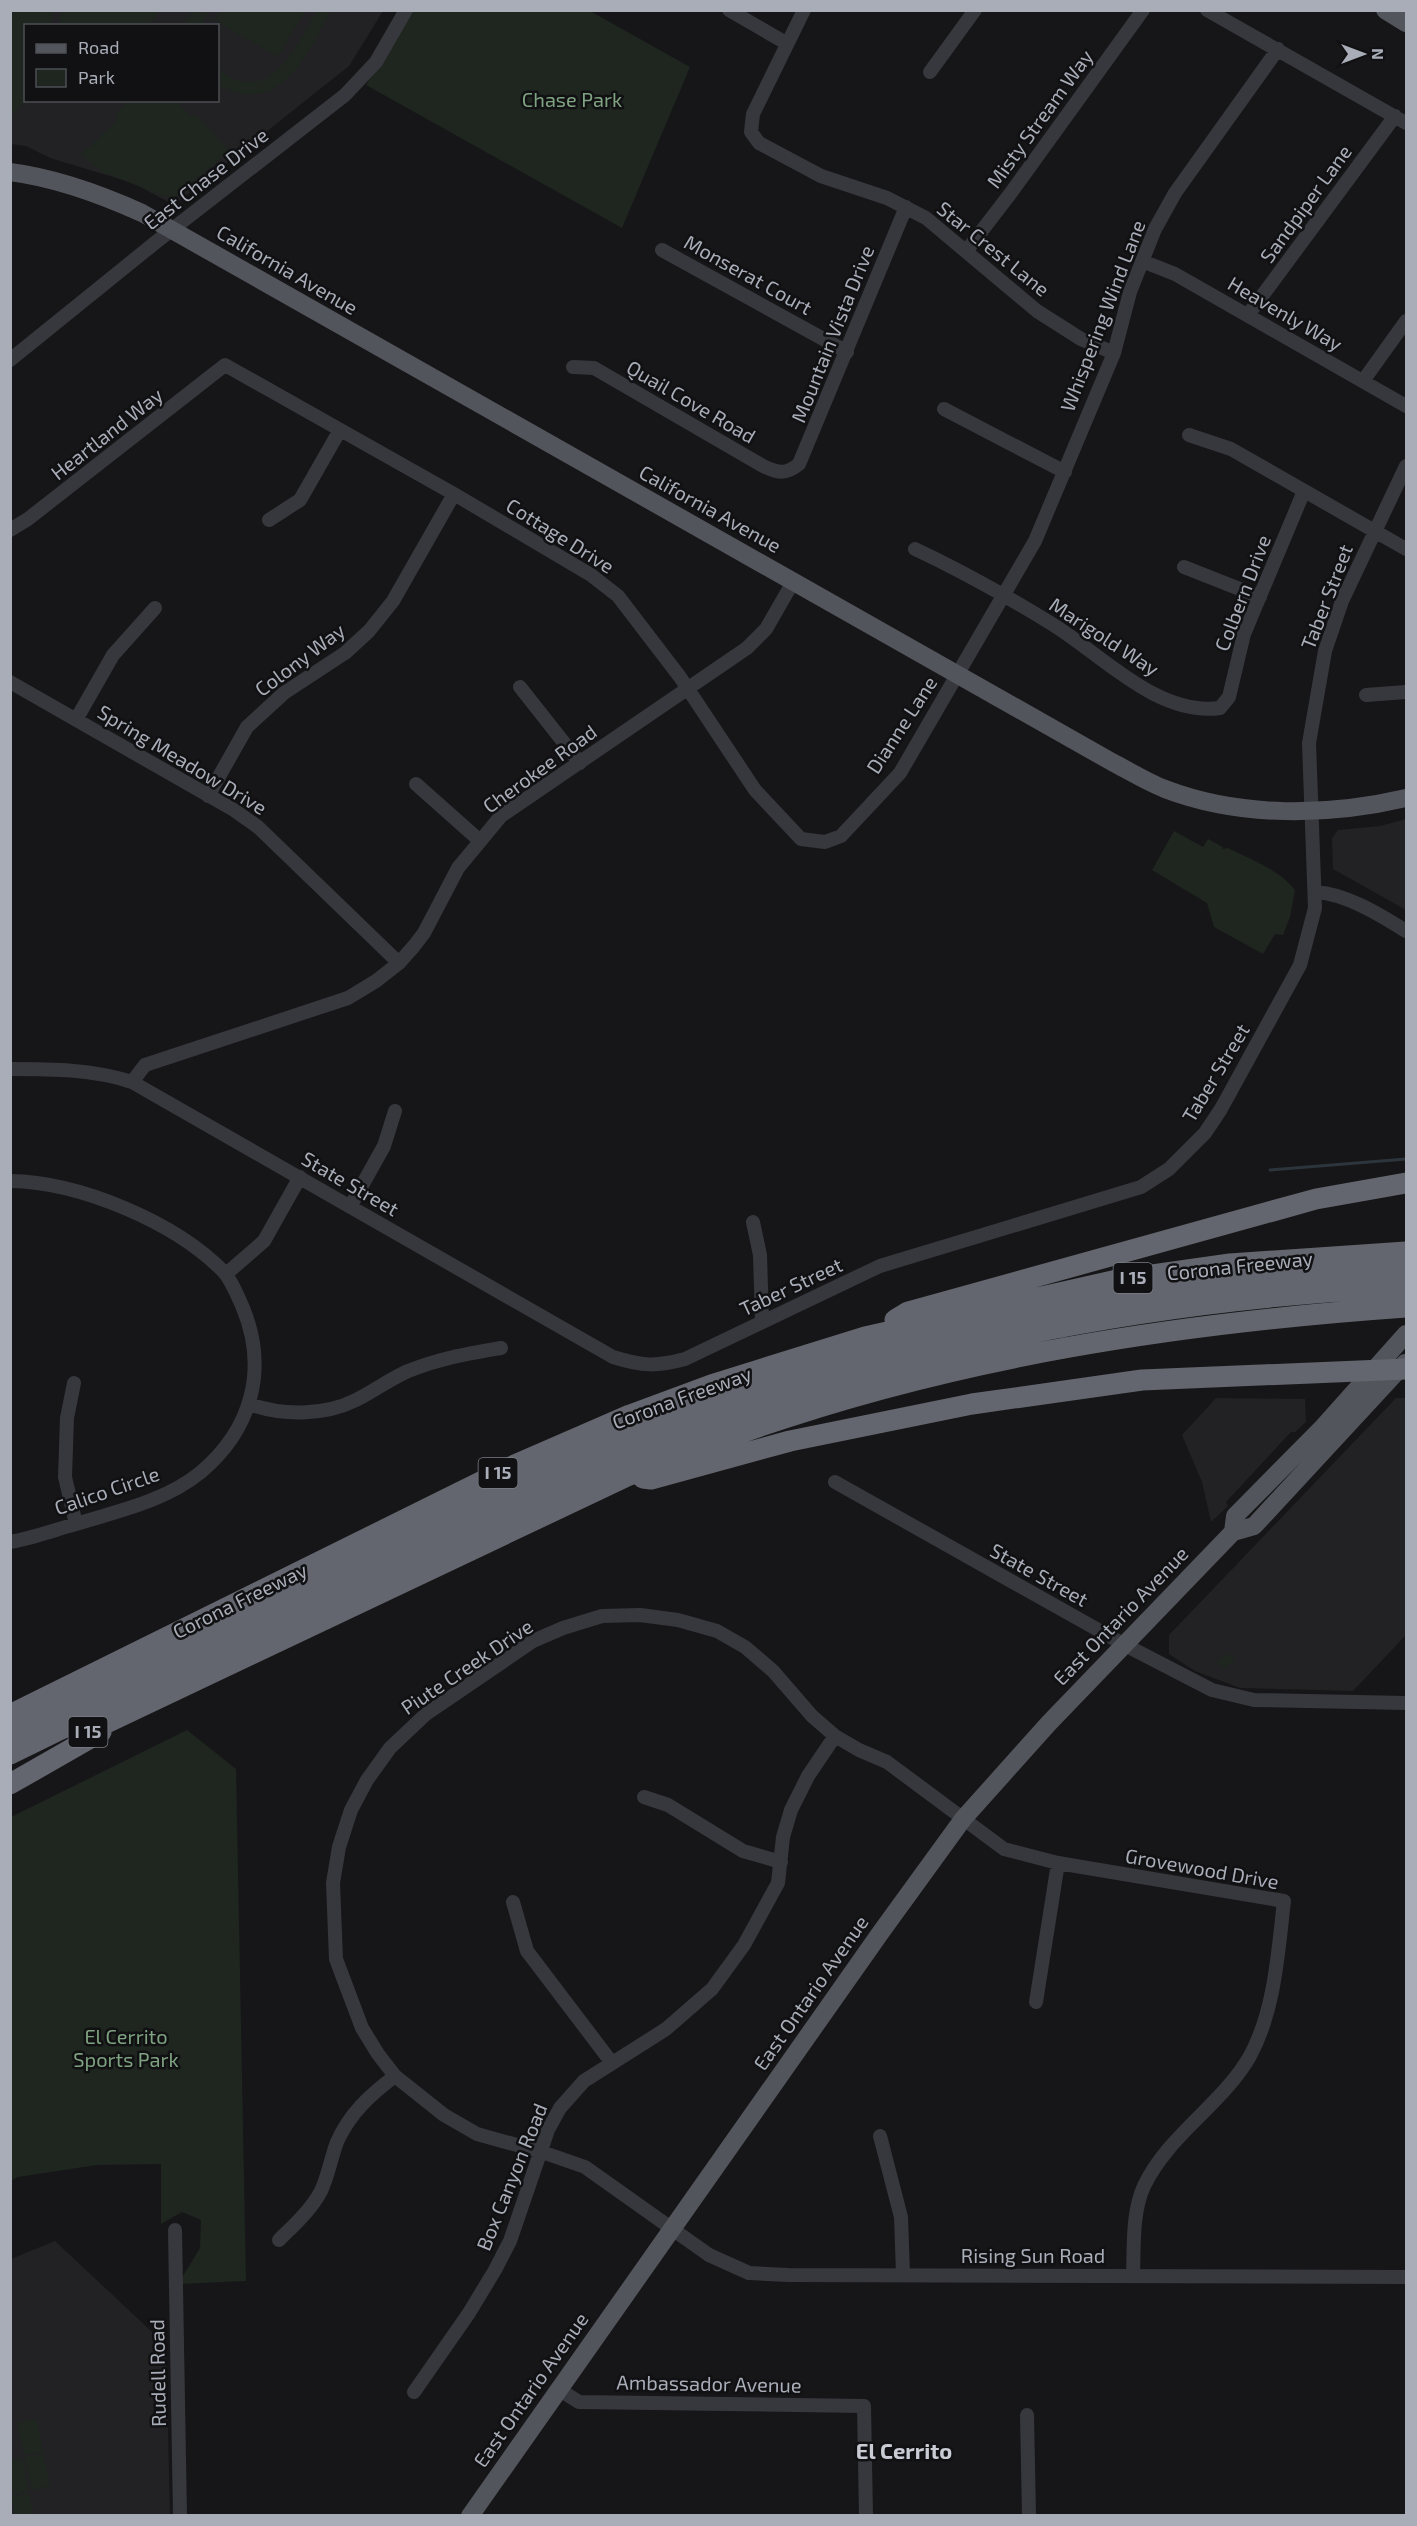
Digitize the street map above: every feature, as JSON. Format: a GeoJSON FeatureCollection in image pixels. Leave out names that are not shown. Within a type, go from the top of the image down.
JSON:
{"type":"FeatureCollection","features":[{"type":"Feature","properties":{"kind":"highway"},"geometry":{"type":"LineString","coordinates":[[865,1337],[908,1312],[1316,1199],[1407,1184]]}},
{"type":"Feature","properties":{"kind":"highway","name":"Corona Freeway"},"geometry":{"type":"LineString","coordinates":[[10,1715],[514,1465],[630,1415],[711,1385],[865,1337],[1117,1280],[1230,1264],[1407,1252]]}},
{"type":"Feature","properties":{"kind":"highway"},"geometry":{"type":"LineString","coordinates":[[10,1733],[477,1503],[595,1451],[723,1400],[858,1358],[1016,1318],[1140,1294],[1233,1281],[1341,1271],[1407,1268]]}},
{"type":"Feature","properties":{"kind":"highway"},"geometry":{"type":"LineString","coordinates":[[10,1754],[559,1486],[677,1436],[789,1397],[890,1367],[994,1341],[1086,1322],[1157,1310],[1249,1299],[1339,1290],[1407,1287]]}},
{"type":"Feature","properties":{"kind":"highway","name":"I 15"},"geometry":{"type":"LineString","coordinates":[[10,1770],[652,1464],[784,1418],[888,1387],[1024,1354],[1186,1328],[1288,1316],[1406,1307]]}},
{"type":"Feature","properties":{"kind":"highway"},"geometry":{"type":"LineString","coordinates":[[625,1477],[651,1479],[790,1441],[972,1404],[1071,1389],[1142,1380],[1373,1371],[1404,1367]]}},
{"type":"Feature","properties":{"kind":"highway"},"geometry":{"type":"LineString","coordinates":[[10,1705],[148,1647]]}},
{"type":"Feature","properties":{"kind":"highway"},"geometry":{"type":"LineString","coordinates":[[10,1784],[166,1694]]}},
{"type":"Feature","properties":{"kind":"main road"},"geometry":{"type":"LineString","coordinates":[[1385,10],[1407,23]]}},
{"type":"Feature","properties":{"kind":"main road","name":"California Avenue"},"geometry":{"type":"LineString","coordinates":[[10,172],[43,178],[92,192],[142,213],[172,229],[958,676],[1165,789],[1210,802],[1261,810],[1311,810],[1371,806],[1407,798]]}},
{"type":"Feature","properties":{"kind":"main road","name":"East Ontario Avenue"},"geometry":{"type":"LineString","coordinates":[[1233,1532],[1235,1516],[1304,1446],[1407,1334]]}},
{"type":"Feature","properties":{"kind":"main road","name":"East Ontario Avenue"},"geometry":{"type":"LineString","coordinates":[[470,2516],[963,1819],[1049,1723],[1233,1532],[1254,1526],[1404,1367]]}},
{"type":"Feature","properties":{"kind":"main road"},"geometry":{"type":"LineString","coordinates":[[1287,1492],[1283,1479],[1304,1446]]}},
{"type":"Feature","properties":{"kind":"street","name":"East Chase Drive"},"geometry":{"type":"LineString","coordinates":[[10,360],[172,229],[345,95],[376,62],[406,10]]}},
{"type":"Feature","properties":{"kind":"street"},"geometry":{"type":"LineString","coordinates":[[729,10],[786,43],[804,10]]}},
{"type":"Feature","properties":{"kind":"street"},"geometry":{"type":"LineString","coordinates":[[930,72],[975,10]]}},
{"type":"Feature","properties":{"kind":"street","name":"Misty Stream Way"},"geometry":{"type":"LineString","coordinates":[[967,250],[1143,10]]}},
{"type":"Feature","properties":{"kind":"street"},"geometry":{"type":"LineString","coordinates":[[1207,10],[1401,119]]}},
{"type":"Feature","properties":{"kind":"street","name":"Star Crest Lane"},"geometry":{"type":"LineString","coordinates":[[786,43],[753,114],[751,132],[759,143],[821,176],[906,207],[941,228],[1037,311],[1082,339],[1114,353]]}},
{"type":"Feature","properties":{"kind":"street","name":"Whispering Wind Lane"},"geometry":{"type":"LineString","coordinates":[[958,676],[1035,540],[1065,472],[1114,353],[1130,292],[1155,229],[1174,193],[1278,49]]}},
{"type":"Feature","properties":{"kind":"street","name":"Sandpiper Lane"},"geometry":{"type":"LineString","coordinates":[[1248,315],[1401,119]]}},
{"type":"Feature","properties":{"kind":"street","name":"Mountain Vista Drive"},"geometry":{"type":"LineString","coordinates":[[789,472],[800,464],[906,207]]}},
{"type":"Feature","properties":{"kind":"street","name":"Monserat Court"},"geometry":{"type":"LineString","coordinates":[[662,250],[847,352]]}},
{"type":"Feature","properties":{"kind":"street","name":"Heavenly Way"},"geometry":{"type":"LineString","coordinates":[[1142,261],[1175,274],[1407,406]]}},
{"type":"Feature","properties":{"kind":"street"},"geometry":{"type":"LineString","coordinates":[[1363,381],[1407,321]]}},
{"type":"Feature","properties":{"kind":"street","name":"Cottage Drive"},"geometry":{"type":"LineString","coordinates":[[225,365],[454,494],[591,575],[618,596],[688,689],[755,790],[801,839],[825,842]]}},
{"type":"Feature","properties":{"kind":"street","name":"Heartland Way"},"geometry":{"type":"LineString","coordinates":[[10,530],[28,519],[225,365]]}},
{"type":"Feature","properties":{"kind":"street","name":"Quail Cove Road"},"geometry":{"type":"LineString","coordinates":[[573,367],[594,368],[763,465],[777,472],[789,472]]}},
{"type":"Feature","properties":{"kind":"street"},"geometry":{"type":"LineString","coordinates":[[944,409],[1065,472]]}},
{"type":"Feature","properties":{"kind":"street"},"geometry":{"type":"LineString","coordinates":[[269,520],[300,500],[340,430]]}},
{"type":"Feature","properties":{"kind":"street"},"geometry":{"type":"LineString","coordinates":[[1189,435],[1232,448],[1407,549]]}},
{"type":"Feature","properties":{"kind":"street","name":"Taber Street"},"geometry":{"type":"LineString","coordinates":[[660,1366],[685,1359],[880,1266],[1141,1187],[1169,1169],[1205,1133],[1221,1109],[1292,981],[1307,943],[1316,892],[1310,743],[1325,651],[1342,601],[1407,466]]}},
{"type":"Feature","properties":{"kind":"street","name":"Colbern Drive"},"geometry":{"type":"LineString","coordinates":[[1220,708],[1229,697],[1244,634],[1304,491]]}},
{"type":"Feature","properties":{"kind":"street","name":"Colony Way"},"geometry":{"type":"LineString","coordinates":[[208,796],[247,727],[284,693],[345,653],[369,631],[393,601],[454,494]]}},
{"type":"Feature","properties":{"kind":"street","name":"Marigold Way"},"geometry":{"type":"LineString","coordinates":[[915,549],[1004,596],[1078,640],[1105,663],[1138,685],[1184,706],[1205,710],[1220,708]]}},
{"type":"Feature","properties":{"kind":"street"},"geometry":{"type":"LineString","coordinates":[[1184,567],[1260,597]]}},
{"type":"Feature","properties":{"kind":"street","name":"Cherokee Road"},"geometry":{"type":"LineString","coordinates":[[132,1082],[144,1065],[348,998],[376,981],[399,963],[424,933],[458,868],[501,816],[747,648],[766,629],[794,582]]}},
{"type":"Feature","properties":{"kind":"street"},"geometry":{"type":"LineString","coordinates":[[77,718],[113,655],[155,608]]}},
{"type":"Feature","properties":{"kind":"street","name":"Dianne Lane"},"geometry":{"type":"LineString","coordinates":[[825,842],[841,836],[900,773],[958,676]]}},
{"type":"Feature","properties":{"kind":"street","name":"Spring Meadow Drive"},"geometry":{"type":"LineString","coordinates":[[10,682],[77,718],[258,827],[399,963]]}},
{"type":"Feature","properties":{"kind":"street"},"geometry":{"type":"LineString","coordinates":[[520,687],[580,763]]}},
{"type":"Feature","properties":{"kind":"street"},"geometry":{"type":"LineString","coordinates":[[1366,695],[1407,692]]}},
{"type":"Feature","properties":{"kind":"street"},"geometry":{"type":"LineString","coordinates":[[416,784],[479,840]]}},
{"type":"Feature","properties":{"kind":"street"},"geometry":{"type":"LineString","coordinates":[[1316,892],[1327,892],[1371,910],[1407,931]]}},
{"type":"Feature","properties":{"kind":"street","name":"State Street"},"geometry":{"type":"LineString","coordinates":[[10,1069],[84,1071],[132,1082],[613,1357],[639,1365],[660,1366]]}},
{"type":"Feature","properties":{"kind":"street"},"geometry":{"type":"LineString","coordinates":[[350,1207],[384,1146],[395,1111]]}},
{"type":"Feature","properties":{"kind":"street"},"geometry":{"type":"LineString","coordinates":[[10,1181],[64,1189],[109,1202],[156,1224],[194,1247],[225,1274],[264,1241],[300,1177]]}},
{"type":"Feature","properties":{"kind":"street"},"geometry":{"type":"LineString","coordinates":[[753,1222],[760,1255],[762,1321]]}},
{"type":"Feature","properties":{"kind":"street","name":"Calico Circle"},"geometry":{"type":"LineString","coordinates":[[10,1542],[134,1507],[170,1491],[200,1472],[228,1444],[240,1426],[249,1404],[255,1376],[254,1351],[248,1321],[225,1274]]}},
{"type":"Feature","properties":{"kind":"street"},"geometry":{"type":"LineString","coordinates":[[249,1404],[293,1413],[324,1410],[354,1401],[405,1372],[446,1357],[501,1348]]}},
{"type":"Feature","properties":{"kind":"street"},"geometry":{"type":"LineString","coordinates":[[74,1383],[67,1418],[65,1477],[76,1524]]}},
{"type":"Feature","properties":{"kind":"street","name":"State Street"},"geometry":{"type":"LineString","coordinates":[[835,1482],[1125,1645],[1212,1690],[1254,1700],[1407,1703]]}},
{"type":"Feature","properties":{"kind":"street","name":"Piute Creek Drive"},"geometry":{"type":"LineString","coordinates":[[673,2228],[585,2167],[477,2134],[444,2115],[395,2076],[362,2028],[348,1997],[336,1959],[333,1883],[339,1847],[351,1810],[390,1748],[426,1714],[533,1641],[563,1628],[602,1616],[640,1615],[678,1620],[717,1631],[745,1647],[773,1671],[812,1716],[835,1736],[887,1762],[963,1819]]}},
{"type":"Feature","properties":{"kind":"street","name":"Box Canyon Road"},"geometry":{"type":"LineString","coordinates":[[414,2392],[469,2313],[510,2241],[548,2130],[560,2108],[584,2081],[666,2030],[712,1989],[744,1946],[778,1883],[783,1837],[791,1810],[808,1776],[835,1736]]}},
{"type":"Feature","properties":{"kind":"street"},"geometry":{"type":"LineString","coordinates":[[644,1797],[668,1805],[743,1851],[781,1862]]}},
{"type":"Feature","properties":{"kind":"street","name":"Grovewood Drive"},"geometry":{"type":"LineString","coordinates":[[963,1819],[1004,1849],[1058,1863],[1284,1901],[1267,2013],[1260,2036],[1249,2058],[1233,2080],[1166,2151],[1143,2188],[1135,2225],[1133,2276]]}},
{"type":"Feature","properties":{"kind":"street"},"geometry":{"type":"LineString","coordinates":[[1036,2002],[1058,1863]]}},
{"type":"Feature","properties":{"kind":"street"},"geometry":{"type":"LineString","coordinates":[[513,1902],[527,1951],[612,2063]]}},
{"type":"Feature","properties":{"kind":"street"},"geometry":{"type":"LineString","coordinates":[[279,2240],[309,2209],[321,2190],[338,2141],[352,2114],[370,2095],[395,2076]]}},
{"type":"Feature","properties":{"kind":"street"},"geometry":{"type":"LineString","coordinates":[[880,2136],[901,2217],[903,2274]]}},
{"type":"Feature","properties":{"kind":"street","name":"Rising Sun Road"},"geometry":{"type":"LineString","coordinates":[[673,2228],[709,2255],[749,2273],[1407,2277]]}},
{"type":"Feature","properties":{"kind":"street","name":"Rudell Road"},"geometry":{"type":"LineString","coordinates":[[175,2230],[180,2516]]}},
{"type":"Feature","properties":{"kind":"street","name":"Ambassador Avenue"},"geometry":{"type":"LineString","coordinates":[[558,2389],[579,2402],[864,2406],[866,2516]]}},
{"type":"Feature","properties":{"kind":"street"},"geometry":{"type":"LineString","coordinates":[[1027,2415],[1029,2516]]}},
{"type":"Feature","properties":{"kind":"shaded area"},"geometry":{"type":"Polygon","coordinates":[[[11,11],[383,11],[349,66],[174,205],[133,183],[50,158],[26,146],[11,144],[11,11]]]}},
{"type":"Feature","properties":{"kind":"shaded area"},"geometry":{"type":"Polygon","coordinates":[[[1406,819],[1406,910],[1333,869],[1332,838],[1338,830],[1380,826],[1406,819]]]}},
{"type":"Feature","properties":{"kind":"shaded area"},"geometry":{"type":"Polygon","coordinates":[[[1216,1398],[1305,1399],[1306,1422],[1295,1432],[1291,1432],[1226,1502],[1228,1506],[1211,1522],[1202,1482],[1182,1435],[1216,1398]]]}},
{"type":"Feature","properties":{"kind":"shaded area"},"geometry":{"type":"Polygon","coordinates":[[[1396,1398],[1406,1398],[1406,1635],[1353,1691],[1240,1688],[1195,1671],[1169,1654],[1169,1635],[1396,1398]]]}},
{"type":"Feature","properties":{"kind":"shaded area"},"geometry":{"type":"Polygon","coordinates":[[[55,2241],[166,2345],[170,2515],[11,2516],[11,2259],[55,2241]]]}},
{"type":"Feature","properties":{"kind":"green space"},"geometry":{"type":"Polygon","coordinates":[[[11,10],[53,11],[51,24],[24,24],[24,102],[26,102],[11,115],[11,10]]]}},
{"type":"Feature","properties":{"kind":"green space"},"geometry":{"type":"Polygon","coordinates":[[[61,10],[160,11],[150,24],[59,24],[61,10]]]}},
{"type":"Feature","properties":{"kind":"green space"},"geometry":{"type":"Polygon","coordinates":[[[193,10],[208,11],[202,24],[185,24],[193,10]]]}},
{"type":"Feature","properties":{"kind":"green space"},"geometry":{"type":"Polygon","coordinates":[[[220,10],[305,11],[278,57],[214,20],[220,10]]]}},
{"type":"Feature","properties":{"kind":"green space"},"geometry":{"type":"Polygon","coordinates":[[[317,10],[331,11],[301,62],[289,77],[275,88],[258,94],[240,93],[219,85],[219,70],[236,80],[252,82],[266,78],[279,69],[300,41],[317,10]]]}},
{"type":"Feature","properties":{"kind":"green space","name":"Chase Park"},"geometry":{"type":"Polygon","coordinates":[[[413,11],[590,11],[690,67],[622,228],[366,85],[413,11]]]}},
{"type":"Feature","properties":{"kind":"green space"},"geometry":{"type":"Polygon","coordinates":[[[129,102],[177,102],[191,117],[195,114],[230,151],[172,199],[102,172],[81,155],[118,119],[115,114],[129,102]]]}},
{"type":"Feature","properties":{"kind":"green space"},"geometry":{"type":"Polygon","coordinates":[[[1174,831],[1203,847],[1208,839],[1223,847],[1222,849],[1228,848],[1255,861],[1273,871],[1295,890],[1290,917],[1283,935],[1275,934],[1263,954],[1214,927],[1207,903],[1152,870],[1174,831]]]}},
{"type":"Feature","properties":{"kind":"green space"},"geometry":{"type":"Polygon","coordinates":[[[1226,1653],[1235,1660],[1225,1668],[1216,1664],[1226,1653]]]}},
{"type":"Feature","properties":{"kind":"green space","name":"El Cerrito Sports Park"},"geometry":{"type":"Polygon","coordinates":[[[187,1730],[236,1769],[246,2281],[178,2284],[200,2248],[201,2220],[182,2212],[161,2224],[161,2164],[97,2165],[18,2177],[11,2181],[11,1817],[187,1730]]]}},
{"type":"Feature","properties":{"kind":"green space"},"geometry":{"type":"Polygon","coordinates":[[[37,2419],[43,2451],[24,2455],[17,2422],[37,2419]]]}},
{"type":"Feature","properties":{"kind":"green space"},"geometry":{"type":"Polygon","coordinates":[[[43,2453],[50,2486],[32,2490],[24,2457],[43,2453]]]}},
{"type":"Feature","properties":{"kind":"green space"},"geometry":{"type":"Polygon","coordinates":[[[22,2458],[29,2491],[11,2495],[11,2460],[22,2458]]]}},
{"type":"Feature","properties":{"kind":"green space"},"geometry":{"type":"Polygon","coordinates":[[[29,2493],[34,2515],[15,2515],[11,2497],[29,2493]]]}},
{"type":"Feature","properties":{"kind":"waterway"},"geometry":{"type":"LineString","coordinates":[[1270,1170],[1406,1159]]}},
{"type":"Feature","properties":{"kind":"district","name":"El Cerrito"},"geometry":{"type":"Point","coordinates":[904,2451]}}]}
